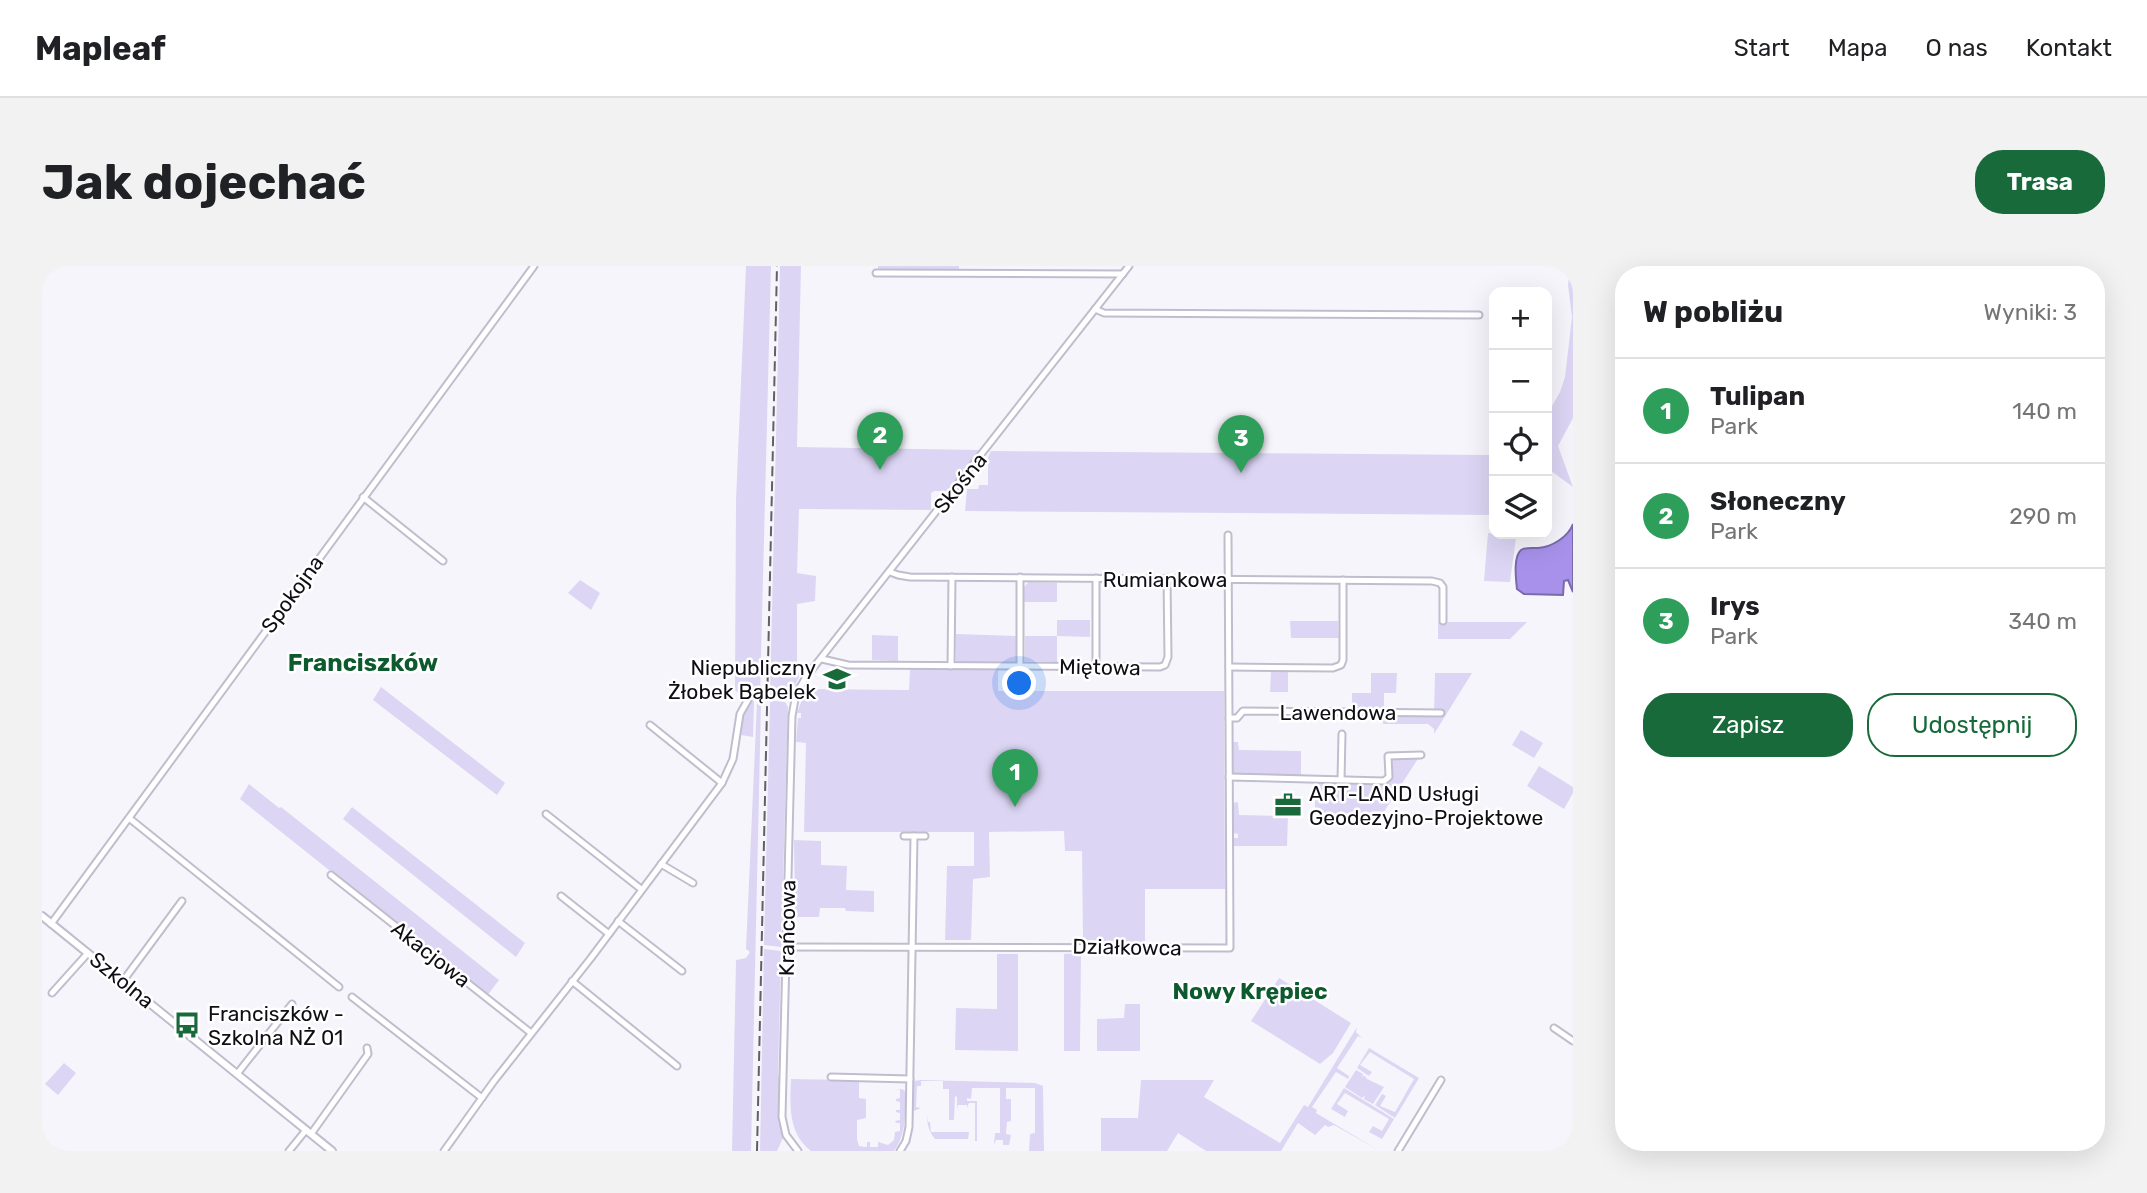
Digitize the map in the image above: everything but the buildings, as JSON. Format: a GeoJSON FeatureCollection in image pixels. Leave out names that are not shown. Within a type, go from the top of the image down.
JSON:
{"type":"FeatureCollection","features":[{"type":"Feature","properties":{"kind":"street","name":"Spokojna"},"geometry":{"type":"LineString","coordinates":[[51,924],[534,266]]}},
{"type":"Feature","properties":{"kind":"street","name":"Skośna"},"geometry":{"type":"LineString","coordinates":[[794,702],[806,677],[1129,266]]}},
{"type":"Feature","properties":{"kind":"street"},"geometry":{"type":"LineString","coordinates":[[876,272],[1123,274]]}},
{"type":"Feature","properties":{"kind":"street"},"geometry":{"type":"LineString","coordinates":[[1096,309],[1104,313],[1479,315]]}},
{"type":"Feature","properties":{"kind":"street"},"geometry":{"type":"LineString","coordinates":[[363,497],[443,561]]}},
{"type":"Feature","properties":{"kind":"street"},"geometry":{"type":"LineString","coordinates":[[1228,535],[1228,667],[1339,666],[1343,660],[1343,580]]}},
{"type":"Feature","properties":{"kind":"street","name":"Rumiankowa"},"geometry":{"type":"LineString","coordinates":[[890,572],[902,576],[1440,583],[1443,587],[1443,621]]}},
{"type":"Feature","properties":{"kind":"street"},"geometry":{"type":"LineString","coordinates":[[951,666],[952,577]]}},
{"type":"Feature","properties":{"kind":"street"},"geometry":{"type":"LineString","coordinates":[[1020,578],[1020,666]]}},
{"type":"Feature","properties":{"kind":"street"},"geometry":{"type":"LineString","coordinates":[[1096,578],[1096,667]]}},
{"type":"Feature","properties":{"kind":"street","name":"Miętowa"},"geometry":{"type":"LineString","coordinates":[[822,659],[848,665],[1156,668],[1166,665],[1168,657],[1167,579]]}},
{"type":"Feature","properties":{"kind":"street","name":"Działkowca"},"geometry":{"type":"LineString","coordinates":[[786,947],[1230,948],[1228,667]]}},
{"type":"Feature","properties":{"kind":"street"},"geometry":{"type":"LineString","coordinates":[[446,1150],[482,1098],[722,783],[733,759],[742,710],[749,698]]}},
{"type":"Feature","properties":{"kind":"street","name":"Krańcowa"},"geometry":{"type":"LineString","coordinates":[[794,702],[782,1118],[786,1135],[798,1151]]}},
{"type":"Feature","properties":{"kind":"street","name":"Lawendowa"},"geometry":{"type":"LineString","coordinates":[[1229,718],[1237,718],[1243,711],[1441,713]]}},
{"type":"Feature","properties":{"kind":"street"},"geometry":{"type":"LineString","coordinates":[[650,725],[722,783]]}},
{"type":"Feature","properties":{"kind":"street"},"geometry":{"type":"LineString","coordinates":[[1341,780],[1342,734]]}},
{"type":"Feature","properties":{"kind":"street"},"geometry":{"type":"LineString","coordinates":[[1229,777],[1384,781],[1389,777],[1388,756],[1421,755]]}},
{"type":"Feature","properties":{"kind":"street"},"geometry":{"type":"LineString","coordinates":[[546,814],[641,890]]}},
{"type":"Feature","properties":{"kind":"street"},"geometry":{"type":"LineString","coordinates":[[129,818],[339,987]]}},
{"type":"Feature","properties":{"kind":"street"},"geometry":{"type":"LineString","coordinates":[[904,836],[925,836]]}},
{"type":"Feature","properties":{"kind":"street"},"geometry":{"type":"LineString","coordinates":[[900,1151],[909,1127],[914,836]]}},
{"type":"Feature","properties":{"kind":"street"},"geometry":{"type":"LineString","coordinates":[[661,864],[693,884]]}},
{"type":"Feature","properties":{"kind":"street","name":"Akacjowa"},"geometry":{"type":"LineString","coordinates":[[331,876],[531,1033]]}},
{"type":"Feature","properties":{"kind":"street"},"geometry":{"type":"LineString","coordinates":[[561,896],[609,934]]}},
{"type":"Feature","properties":{"kind":"street"},"geometry":{"type":"LineString","coordinates":[[123,981],[182,901]]}},
{"type":"Feature","properties":{"kind":"street","name":"Szkolna"},"geometry":{"type":"LineString","coordinates":[[42,916],[332,1151]]}},
{"type":"Feature","properties":{"kind":"street"},"geometry":{"type":"LineString","coordinates":[[618,921],[682,971]]}},
{"type":"Feature","properties":{"kind":"street"},"geometry":{"type":"LineString","coordinates":[[52,993],[88,953]]}},
{"type":"Feature","properties":{"kind":"street"},"geometry":{"type":"LineString","coordinates":[[572,981],[677,1066]]}},
{"type":"Feature","properties":{"kind":"street"},"geometry":{"type":"LineString","coordinates":[[352,997],[482,1098]]}},
{"type":"Feature","properties":{"kind":"street"},"geometry":{"type":"LineString","coordinates":[[237,1074],[292,1004]]}},
{"type":"Feature","properties":{"kind":"street"},"geometry":{"type":"LineString","coordinates":[[1553,1028],[1573,1041]]}},
{"type":"Feature","properties":{"kind":"street"},"geometry":{"type":"LineString","coordinates":[[289,1151],[308,1132],[368,1054],[367,1048]]}},
{"type":"Feature","properties":{"kind":"street"},"geometry":{"type":"LineString","coordinates":[[831,1077],[910,1079]]}},
{"type":"Feature","properties":{"kind":"street"},"geometry":{"type":"LineString","coordinates":[[1398,1151],[1441,1080]]}},
{"type":"Feature","properties":{"kind":"shaded area"},"geometry":{"type":"Polygon","coordinates":[[[746,266],[771,266],[760,696],[743,697],[735,690],[736,500],[746,266]]]}},
{"type":"Feature","properties":{"kind":"shaded area"},"geometry":{"type":"Polygon","coordinates":[[[780,266],[801,266],[797,447],[980,450],[948,491],[931,493],[931,510],[799,509],[797,573],[816,576],[815,601],[797,604],[797,670],[800,675],[789,697],[770,695],[780,266]]]}},
{"type":"Feature","properties":{"kind":"shaded area"},"geometry":{"type":"Polygon","coordinates":[[[878,266],[959,266],[959,270],[878,270],[878,266]]]}},
{"type":"Feature","properties":{"kind":"shaded area"},"geometry":{"type":"Polygon","coordinates":[[[1570,270],[1573,270],[1573,418],[1558,446],[1573,487],[1552,472],[1552,406],[1565,377],[1572,317],[1568,285],[1570,270]]]}},
{"type":"Feature","properties":{"kind":"shaded area"},"geometry":{"type":"Polygon","coordinates":[[[991,451],[1489,455],[1489,515],[965,511],[967,489],[988,485],[988,457],[991,451]]]}},
{"type":"Feature","properties":{"kind":"shaded area"},"geometry":{"type":"Polygon","coordinates":[[[1573,524],[1573,592],[1568,580],[1564,581],[1563,595],[1524,594],[1517,589],[1518,553],[1527,548],[1554,543],[1567,533],[1573,524]]]}},
{"type":"Feature","properties":{"kind":"shaded area"},"geometry":{"type":"Polygon","coordinates":[[[1488,533],[1489,539],[1516,539],[1510,582],[1484,581],[1488,533]]]}},
{"type":"Feature","properties":{"kind":"shaded area"},"geometry":{"type":"Polygon","coordinates":[[[580,580],[600,593],[591,610],[568,593],[580,580]]]}},
{"type":"Feature","properties":{"kind":"shaded area"},"geometry":{"type":"Polygon","coordinates":[[[1029,582],[1057,583],[1057,602],[1024,602],[1024,587],[1029,582]]]}},
{"type":"Feature","properties":{"kind":"shaded area"},"geometry":{"type":"Polygon","coordinates":[[[1057,620],[1090,620],[1090,637],[1057,636],[1057,620]]]}},
{"type":"Feature","properties":{"kind":"shaded area"},"geometry":{"type":"Polygon","coordinates":[[[1290,621],[1338,621],[1339,638],[1291,638],[1290,621]]]}},
{"type":"Feature","properties":{"kind":"shaded area"},"geometry":{"type":"Polygon","coordinates":[[[1438,622],[1527,622],[1510,639],[1438,639],[1438,622]]]}},
{"type":"Feature","properties":{"kind":"shaded area"},"geometry":{"type":"Polygon","coordinates":[[[956,634],[1016,636],[1016,663],[956,662],[956,634]]]}},
{"type":"Feature","properties":{"kind":"shaded area"},"geometry":{"type":"Polygon","coordinates":[[[872,635],[898,636],[898,661],[872,660],[872,635]]]}},
{"type":"Feature","properties":{"kind":"shaded area"},"geometry":{"type":"Polygon","coordinates":[[[1025,636],[1057,636],[1057,662],[1025,661],[1025,636]]]}},
{"type":"Feature","properties":{"kind":"shaded area"},"geometry":{"type":"Polygon","coordinates":[[[910,669],[998,670],[998,691],[1224,691],[1225,889],[1145,889],[1145,942],[1083,941],[1082,851],[1065,851],[1064,831],[989,832],[990,877],[973,879],[971,940],[945,940],[947,866],[974,866],[974,832],[804,832],[806,743],[796,742],[798,718],[801,718],[801,713],[797,713],[806,689],[909,690],[910,669]]]}},
{"type":"Feature","properties":{"kind":"shaded area"},"geometry":{"type":"Polygon","coordinates":[[[1271,672],[1288,672],[1288,692],[1270,692],[1271,672]]]}},
{"type":"Feature","properties":{"kind":"shaded area"},"geometry":{"type":"Polygon","coordinates":[[[1371,673],[1397,673],[1396,693],[1384,693],[1384,710],[1352,710],[1352,693],[1371,693],[1371,673]]]}},
{"type":"Feature","properties":{"kind":"shaded area"},"geometry":{"type":"Polygon","coordinates":[[[1435,673],[1472,673],[1434,734],[1434,729],[1428,724],[1383,724],[1383,713],[1434,714],[1435,673]]]}},
{"type":"Feature","properties":{"kind":"shaded area"},"geometry":{"type":"Polygon","coordinates":[[[381,687],[505,783],[497,795],[373,700],[381,687]]]}},
{"type":"Feature","properties":{"kind":"shaded area"},"geometry":{"type":"Polygon","coordinates":[[[754,701],[753,737],[741,735],[742,717],[748,702],[754,701]]]}},
{"type":"Feature","properties":{"kind":"shaded area"},"geometry":{"type":"Polygon","coordinates":[[[757,702],[761,703],[751,1151],[732,1151],[736,960],[746,958],[750,952],[746,949],[757,702]]]}},
{"type":"Feature","properties":{"kind":"shaded area"},"geometry":{"type":"Polygon","coordinates":[[[770,702],[785,702],[788,707],[781,947],[764,945],[770,702]]]}},
{"type":"Feature","properties":{"kind":"shaded area"},"geometry":{"type":"Polygon","coordinates":[[[1521,730],[1543,743],[1534,758],[1512,745],[1521,730]]]}},
{"type":"Feature","properties":{"kind":"shaded area"},"geometry":{"type":"Polygon","coordinates":[[[1233,742],[1238,742],[1239,750],[1301,751],[1301,777],[1233,775],[1233,742]]]}},
{"type":"Feature","properties":{"kind":"shaded area"},"geometry":{"type":"Polygon","coordinates":[[[1419,757],[1380,818],[1315,817],[1315,782],[1387,782],[1393,758],[1419,757]]]}},
{"type":"Feature","properties":{"kind":"shaded area"},"geometry":{"type":"Polygon","coordinates":[[[1539,766],[1573,787],[1573,793],[1564,809],[1527,786],[1539,766]]]}},
{"type":"Feature","properties":{"kind":"shaded area"},"geometry":{"type":"Polygon","coordinates":[[[249,784],[499,980],[487,996],[240,799],[249,784]]]}},
{"type":"Feature","properties":{"kind":"shaded area"},"geometry":{"type":"Polygon","coordinates":[[[1238,802],[1239,815],[1288,816],[1287,846],[1234,846],[1233,838],[1238,838],[1238,834],[1233,833],[1233,803],[1238,802]]]}},
{"type":"Feature","properties":{"kind":"shaded area"},"geometry":{"type":"Polygon","coordinates":[[[352,807],[525,943],[516,957],[343,819],[352,807]]]}},
{"type":"Feature","properties":{"kind":"shaded area"},"geometry":{"type":"Polygon","coordinates":[[[794,840],[821,841],[821,865],[847,866],[846,890],[874,891],[874,912],[820,908],[819,917],[792,917],[795,907],[794,840]]]}},
{"type":"Feature","properties":{"kind":"shaded area"},"geometry":{"type":"Polygon","coordinates":[[[764,949],[781,951],[778,1075],[781,1076],[780,1122],[783,1138],[777,1151],[760,1151],[764,949]]]}},
{"type":"Feature","properties":{"kind":"shaded area"},"geometry":{"type":"Polygon","coordinates":[[[1081,953],[1080,1051],[1064,1051],[1064,954],[1081,953]]]}},
{"type":"Feature","properties":{"kind":"shaded area"},"geometry":{"type":"Polygon","coordinates":[[[997,954],[1018,954],[1018,1051],[955,1050],[956,1008],[997,1009],[997,954]]]}},
{"type":"Feature","properties":{"kind":"shaded area"},"geometry":{"type":"Polygon","coordinates":[[[1279,978],[1351,1023],[1333,1053],[1320,1064],[1251,1021],[1279,978]]]}},
{"type":"Feature","properties":{"kind":"shaded area"},"geometry":{"type":"Polygon","coordinates":[[[1125,1004],[1140,1004],[1140,1051],[1097,1051],[1097,1019],[1124,1018],[1125,1004]]]}},
{"type":"Feature","properties":{"kind":"shaded area"},"geometry":{"type":"Polygon","coordinates":[[[1357,1027],[1356,1032],[1362,1038],[1358,1036],[1337,1068],[1349,1076],[1348,1079],[1336,1072],[1312,1107],[1317,1110],[1316,1113],[1380,1151],[1334,1125],[1325,1125],[1315,1135],[1298,1123],[1281,1151],[1206,1151],[1178,1133],[1167,1151],[1101,1151],[1101,1118],[1138,1118],[1141,1080],[1214,1080],[1204,1097],[1280,1143],[1304,1105],[1308,1107],[1357,1027]]]}},
{"type":"Feature","properties":{"kind":"shaded area"},"geometry":{"type":"Polygon","coordinates":[[[1369,1048],[1419,1078],[1395,1118],[1375,1105],[1382,1094],[1386,1096],[1380,1106],[1395,1112],[1414,1079],[1370,1052],[1360,1065],[1372,1072],[1369,1076],[1357,1068],[1369,1048]]]}},
{"type":"Feature","properties":{"kind":"shaded area"},"geometry":{"type":"Polygon","coordinates":[[[64,1063],[76,1073],[58,1095],[45,1084],[64,1063]]]}},
{"type":"Feature","properties":{"kind":"shaded area"},"geometry":{"type":"Polygon","coordinates":[[[1356,1070],[1363,1074],[1362,1078],[1364,1075],[1384,1087],[1373,1104],[1364,1099],[1365,1095],[1362,1098],[1345,1087],[1356,1070]]]}},
{"type":"Feature","properties":{"kind":"shaded area"},"geometry":{"type":"Polygon","coordinates":[[[791,1079],[905,1081],[859,1082],[859,1098],[866,1099],[866,1118],[857,1120],[859,1146],[867,1147],[867,1142],[870,1142],[870,1147],[878,1147],[878,1142],[888,1145],[894,1140],[895,1132],[900,1131],[900,1123],[895,1121],[900,1120],[900,1113],[896,1110],[900,1110],[900,1102],[896,1099],[900,1098],[900,1090],[896,1090],[902,1089],[905,1091],[903,1130],[894,1151],[811,1151],[803,1144],[794,1127],[791,1079]]]}},
{"type":"Feature","properties":{"kind":"shaded area"},"geometry":{"type":"Polygon","coordinates":[[[921,1080],[1035,1083],[1043,1086],[1044,1151],[1029,1151],[1030,1134],[1035,1133],[1035,1088],[1006,1088],[1006,1099],[1011,1099],[1011,1121],[1007,1122],[1006,1134],[1011,1135],[1009,1145],[1003,1145],[1003,1140],[996,1140],[994,1145],[995,1133],[1000,1133],[1000,1088],[972,1088],[971,1099],[967,1098],[967,1101],[977,1101],[975,1141],[975,1103],[969,1103],[967,1108],[967,1105],[958,1105],[957,1109],[955,1096],[954,1120],[949,1120],[949,1089],[943,1089],[943,1081],[921,1081],[921,1086],[917,1086],[916,1107],[921,1108],[914,1111],[913,1081],[921,1080]]]}},
{"type":"Feature","properties":{"kind":"shaded area"},"geometry":{"type":"Polygon","coordinates":[[[1344,1088],[1394,1119],[1382,1139],[1369,1132],[1373,1126],[1382,1131],[1389,1119],[1345,1093],[1337,1104],[1348,1111],[1345,1117],[1331,1109],[1344,1088]]]}},
{"type":"Feature","properties":{"kind":"shaded area"},"geometry":{"type":"Polygon","coordinates":[[[928,1122],[931,1132],[969,1132],[968,1139],[935,1139],[931,1134],[928,1122]]]}},
{"type":"Feature","properties":{"kind":"railway"},"geometry":{"type":"LineString","coordinates":[[757,1151],[777,266]]}},
{"type":"Feature","properties":{"kind":"place","name":"Słoneczny"},"geometry":{"type":"Point","coordinates":[880,470]}},
{"type":"Feature","properties":{"kind":"place","name":"Irys"},"geometry":{"type":"Point","coordinates":[1241,473]}},
{"type":"Feature","properties":{"kind":"place","name":"Niepubliczny Żłobek Bąbelek"},"geometry":{"type":"Point","coordinates":[837,679]}},
{"type":"Feature","properties":{"kind":"place","name":"ART-LAND Usługi Geodezyjno-Projektowe"},"geometry":{"type":"Point","coordinates":[1288,805]}},
{"type":"Feature","properties":{"kind":"place","name":"Tulipan"},"geometry":{"type":"Point","coordinates":[1015,807]}},
{"type":"Feature","properties":{"kind":"place","name":"Franciszków - Szkolna NŻ 01"},"geometry":{"type":"Point","coordinates":[187,1025]}},
{"type":"Feature","properties":{"kind":"district","name":"Franciszków"},"geometry":{"type":"Point","coordinates":[363,663]}},
{"type":"Feature","properties":{"kind":"district","name":"Nowy Krępiec"},"geometry":{"type":"Point","coordinates":[1250,991]}}]}
